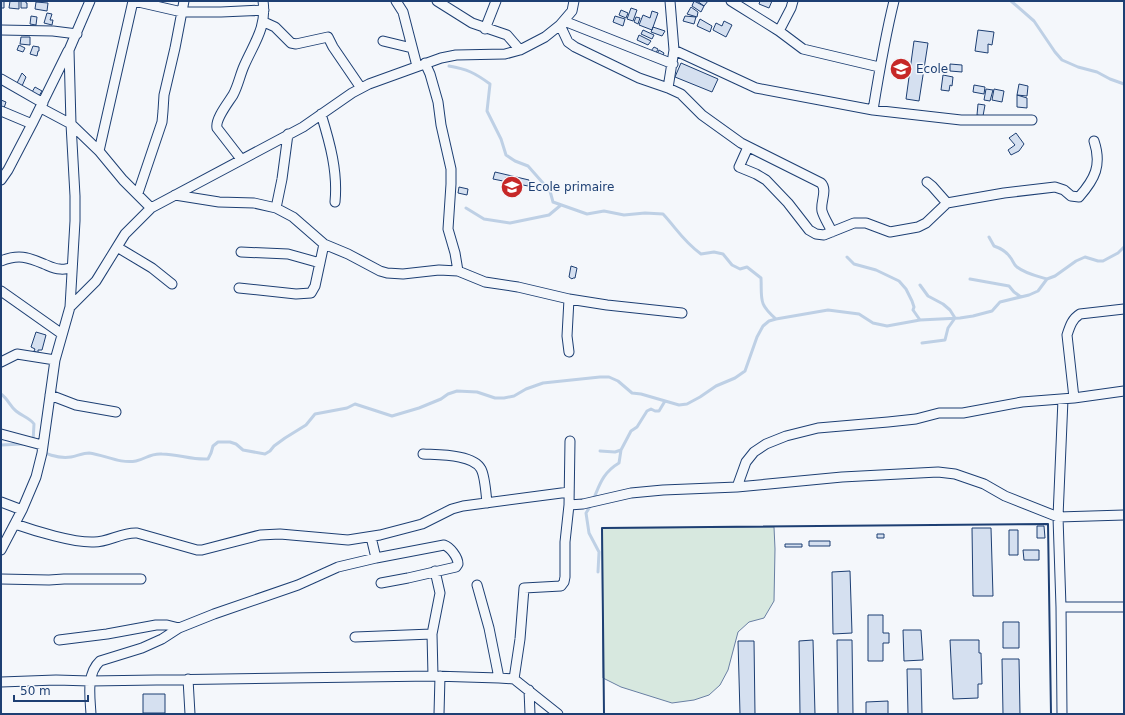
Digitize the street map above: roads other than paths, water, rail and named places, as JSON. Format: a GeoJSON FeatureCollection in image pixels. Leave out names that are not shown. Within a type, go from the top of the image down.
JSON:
{"type":"FeatureCollection","features":[{"type":"Feature","properties":{"kind":"street"},"geometry":{"type":"LineString","coordinates":[[2,178],[42,106],[77,34],[90,1]]}},
{"type":"Feature","properties":{"kind":"street"},"geometry":{"type":"LineString","coordinates":[[99,151],[134,1],[182,12],[221,12],[264,5],[264,22],[234,93],[216,122],[217,128],[241,159]]}},
{"type":"Feature","properties":{"kind":"street"},"geometry":{"type":"LineString","coordinates":[[138,193],[162,122],[164,95],[184,1]]}},
{"type":"Feature","properties":{"kind":"street"},"geometry":{"type":"LineString","coordinates":[[396,1],[403,12],[412,48],[421,64],[430,74],[438,102],[440,125],[451,169],[452,184],[448,229],[458,271]]}},
{"type":"Feature","properties":{"kind":"street"},"geometry":{"type":"LineString","coordinates":[[437,1],[472,23],[485,29],[507,35],[520,50]]}},
{"type":"Feature","properties":{"kind":"street"},"geometry":{"type":"LineString","coordinates":[[485,29],[496,1]]}},
{"type":"Feature","properties":{"kind":"street"},"geometry":{"type":"LineString","coordinates":[[70,307],[96,281],[126,234],[151,208],[303,126],[361,88],[421,64],[456,55],[505,54],[520,50],[545,37],[562,23],[572,11],[574,1]]}},
{"type":"Feature","properties":{"kind":"street"},"geometry":{"type":"LineString","coordinates":[[668,88],[674,50],[670,1]]}},
{"type":"Feature","properties":{"kind":"street"},"geometry":{"type":"LineString","coordinates":[[731,1],[779,31],[803,49],[879,67]]}},
{"type":"Feature","properties":{"kind":"street"},"geometry":{"type":"LineString","coordinates":[[779,31],[793,1]]}},
{"type":"Feature","properties":{"kind":"street"},"geometry":{"type":"LineString","coordinates":[[873,110],[879,67],[894,1]]}},
{"type":"Feature","properties":{"kind":"street"},"geometry":{"type":"LineString","coordinates":[[264,22],[275,27],[291,43],[296,44],[328,37],[333,47],[361,88]]}},
{"type":"Feature","properties":{"kind":"street"},"geometry":{"type":"LineString","coordinates":[[562,23],[673,64]]}},
{"type":"Feature","properties":{"kind":"street"},"geometry":{"type":"LineString","coordinates":[[562,23],[568,42],[575,47],[639,78],[681,94],[702,115],[748,147],[821,183],[824,186],[821,205],[832,232]]}},
{"type":"Feature","properties":{"kind":"street"},"geometry":{"type":"LineString","coordinates":[[1,30],[53,31],[77,34]]}},
{"type":"Feature","properties":{"kind":"street"},"geometry":{"type":"LineString","coordinates":[[384,41],[412,48]]}},
{"type":"Feature","properties":{"kind":"street"},"geometry":{"type":"LineString","coordinates":[[1,550],[22,510],[36,477],[42,453],[55,360],[70,307],[75,196],[69,50]]}},
{"type":"Feature","properties":{"kind":"street"},"geometry":{"type":"LineString","coordinates":[[674,50],[756,88],[873,110],[961,120],[1032,120]]}},
{"type":"Feature","properties":{"kind":"street"},"geometry":{"type":"LineString","coordinates":[[1,79],[71,124],[99,151],[123,180],[138,193],[151,208]]}},
{"type":"Feature","properties":{"kind":"street"},"geometry":{"type":"LineString","coordinates":[[1,111],[32,124]]}},
{"type":"Feature","properties":{"kind":"street"},"geometry":{"type":"LineString","coordinates":[[321,114],[334,162],[336,191],[335,202]]}},
{"type":"Feature","properties":{"kind":"street"},"geometry":{"type":"LineString","coordinates":[[276,208],[282,179],[288,134]]}},
{"type":"Feature","properties":{"kind":"street"},"geometry":{"type":"LineString","coordinates":[[748,147],[739,167],[756,174],[774,188],[809,230],[816,234],[824,235],[854,223],[866,223],[890,232],[918,227],[926,223],[947,203],[1011,192],[1055,187],[1064,190],[1071,196],[1079,198],[1094,176],[1098,163],[1098,154],[1094,141]]}},
{"type":"Feature","properties":{"kind":"street"},"geometry":{"type":"LineString","coordinates":[[927,182],[947,203]]}},
{"type":"Feature","properties":{"kind":"street"},"geometry":{"type":"LineString","coordinates":[[175,195],[219,202],[254,203],[276,208],[293,217],[324,244],[387,273],[404,274],[439,270],[458,271],[485,282],[518,287],[569,299],[607,305],[682,313]]}},
{"type":"Feature","properties":{"kind":"street"},"geometry":{"type":"LineString","coordinates":[[240,288],[296,294],[311,293],[324,244]]}},
{"type":"Feature","properties":{"kind":"street"},"geometry":{"type":"LineString","coordinates":[[117,246],[152,268],[172,284]]}},
{"type":"Feature","properties":{"kind":"street"},"geometry":{"type":"LineString","coordinates":[[241,252],[288,254],[320,262]]}},
{"type":"Feature","properties":{"kind":"street"},"geometry":{"type":"LineString","coordinates":[[1,260],[12,256],[20,256],[55,268],[72,268]]}},
{"type":"Feature","properties":{"kind":"street"},"geometry":{"type":"LineString","coordinates":[[1,291],[62,334]]}},
{"type":"Feature","properties":{"kind":"street"},"geometry":{"type":"LineString","coordinates":[[569,299],[567,336],[569,352]]}},
{"type":"Feature","properties":{"kind":"street"},"geometry":{"type":"LineString","coordinates":[[1074,398],[1067,335],[1074,318],[1080,314],[1124,309]]}},
{"type":"Feature","properties":{"kind":"street"},"geometry":{"type":"LineString","coordinates":[[1,362],[17,354],[55,360]]}},
{"type":"Feature","properties":{"kind":"street"},"geometry":{"type":"LineString","coordinates":[[737,487],[746,462],[754,452],[766,444],[786,436],[818,428],[916,419],[939,413],[963,413],[1022,402],[1074,398],[1124,391]]}},
{"type":"Feature","properties":{"kind":"street"},"geometry":{"type":"LineString","coordinates":[[50,395],[76,405],[116,412]]}},
{"type":"Feature","properties":{"kind":"street"},"geometry":{"type":"LineString","coordinates":[[1062,714],[1058,517],[1063,399]]}},
{"type":"Feature","properties":{"kind":"street"},"geometry":{"type":"LineString","coordinates":[[1,434],[42,445]]}},
{"type":"Feature","properties":{"kind":"street"},"geometry":{"type":"LineString","coordinates":[[514,679],[520,639],[524,588],[561,586],[564,582],[565,542],[569,505],[570,441]]}},
{"type":"Feature","properties":{"kind":"street"},"geometry":{"type":"LineString","coordinates":[[423,454],[454,457],[470,460],[476,463],[482,470],[487,503]]}},
{"type":"Feature","properties":{"kind":"street"},"geometry":{"type":"LineString","coordinates":[[569,505],[583,504],[631,493],[663,490],[737,487],[842,477],[938,472],[955,474],[984,484],[1005,496],[1058,517],[1124,515]]}},
{"type":"Feature","properties":{"kind":"street"},"geometry":{"type":"LineString","coordinates":[[15,524],[75,540],[93,542],[129,532],[137,533],[197,550],[202,550],[260,535],[280,534],[348,540],[371,537],[422,524],[452,509],[569,492]]}},
{"type":"Feature","properties":{"kind":"street"},"geometry":{"type":"LineString","coordinates":[[1,502],[22,510]]}},
{"type":"Feature","properties":{"kind":"street"},"geometry":{"type":"LineString","coordinates":[[371,537],[376,558]]}},
{"type":"Feature","properties":{"kind":"street"},"geometry":{"type":"LineString","coordinates":[[91,714],[90,681],[97,664],[100,661],[142,648],[162,639],[178,628],[298,585],[338,567],[444,545],[447,546],[458,561],[456,567],[381,583]]}},
{"type":"Feature","properties":{"kind":"street"},"geometry":{"type":"LineString","coordinates":[[435,571],[440,598],[432,634],[437,676],[439,714]]}},
{"type":"Feature","properties":{"kind":"street"},"geometry":{"type":"LineString","coordinates":[[1,579],[141,579]]}},
{"type":"Feature","properties":{"kind":"street"},"geometry":{"type":"LineString","coordinates":[[477,585],[490,628],[499,678]]}},
{"type":"Feature","properties":{"kind":"street"},"geometry":{"type":"LineString","coordinates":[[1061,607],[1124,607]]}},
{"type":"Feature","properties":{"kind":"street"},"geometry":{"type":"LineString","coordinates":[[59,640],[107,634],[156,625],[167,625],[178,628]]}},
{"type":"Feature","properties":{"kind":"street"},"geometry":{"type":"LineString","coordinates":[[355,637],[432,634]]}},
{"type":"Feature","properties":{"kind":"street"},"geometry":{"type":"LineString","coordinates":[[1,682],[56,680],[90,681],[437,676],[499,678],[514,679],[558,714]]}},
{"type":"Feature","properties":{"kind":"street"},"geometry":{"type":"LineString","coordinates":[[188,679],[190,714]]}},
{"type":"Feature","properties":{"kind":"street"},"geometry":{"type":"LineString","coordinates":[[529,690],[530,714]]}},
{"type":"Feature","properties":{"kind":"waterway"},"geometry":{"type":"LineString","coordinates":[[1011,1],[1034,21],[1062,60],[1078,67],[1097,72],[1124,84]]}},
{"type":"Feature","properties":{"kind":"waterway"},"geometry":{"type":"LineString","coordinates":[[449,66],[471,72],[490,84],[487,111],[501,139],[506,155],[515,161],[528,166],[550,191],[553,202],[587,214],[604,211],[624,215],[645,213],[663,214],[685,240],[701,254],[714,252],[723,254],[732,265],[740,269],[747,267],[761,278],[762,301],[766,309],[776,319]]}},
{"type":"Feature","properties":{"kind":"waterway"},"geometry":{"type":"LineString","coordinates":[[466,208],[484,219],[510,223],[549,215],[561,205]]}},
{"type":"Feature","properties":{"kind":"waterway"},"geometry":{"type":"LineString","coordinates":[[989,237],[994,246],[1007,253],[1017,267],[1028,273],[1047,279]]}},
{"type":"Feature","properties":{"kind":"waterway"},"geometry":{"type":"LineString","coordinates":[[34,446],[56,457],[71,457],[89,453],[130,462],[158,454],[208,459],[213,446],[218,442],[230,442],[236,444],[243,450],[265,454],[285,438],[306,425],[315,414],[347,408],[355,404],[392,416],[419,408],[457,391],[477,392],[495,398],[504,398],[514,396],[526,389],[543,383],[600,377],[609,377],[618,381],[632,393],[641,394],[679,405],[687,404],[716,386],[735,378],[745,371],[757,337],[763,326],[769,321],[828,310],[859,314],[873,323],[887,326],[920,320],[973,316],[992,311],[1000,302],[1029,295],[1038,291],[1047,279],[1055,276],[1076,261],[1085,257],[1103,261],[1118,253],[1124,247]]}},
{"type":"Feature","properties":{"kind":"waterway"},"geometry":{"type":"LineString","coordinates":[[847,257],[854,264],[876,270],[899,281],[906,289],[912,301],[914,307],[913,310],[920,320]]}},
{"type":"Feature","properties":{"kind":"waterway"},"geometry":{"type":"LineString","coordinates":[[970,279],[1009,286],[1021,297]]}},
{"type":"Feature","properties":{"kind":"waterway"},"geometry":{"type":"LineString","coordinates":[[920,285],[928,296],[943,304],[950,310],[955,318],[948,328],[945,340],[922,343]]}},
{"type":"Feature","properties":{"kind":"waterway"},"geometry":{"type":"LineString","coordinates":[[1,394],[16,411],[34,424],[33,442]]}},
{"type":"Feature","properties":{"kind":"waterway"},"geometry":{"type":"LineString","coordinates":[[600,451],[615,452],[621,450],[631,431],[637,427],[647,411],[651,409],[659,411],[665,401]]}},
{"type":"Feature","properties":{"kind":"waterway"},"geometry":{"type":"LineString","coordinates":[[1,445],[23,444]]}},
{"type":"Feature","properties":{"kind":"waterway"},"geometry":{"type":"LineString","coordinates":[[598,572],[599,552],[589,533],[586,513],[602,480],[606,474],[619,463],[621,450]]}},
{"type":"Feature","properties":{"kind":"place","name":"Ecole"},"geometry":{"type":"Point","coordinates":[901,69]}},
{"type":"Feature","properties":{"kind":"place","name":"Ecole primaire"},"geometry":{"type":"Point","coordinates":[512,187]}}]}
